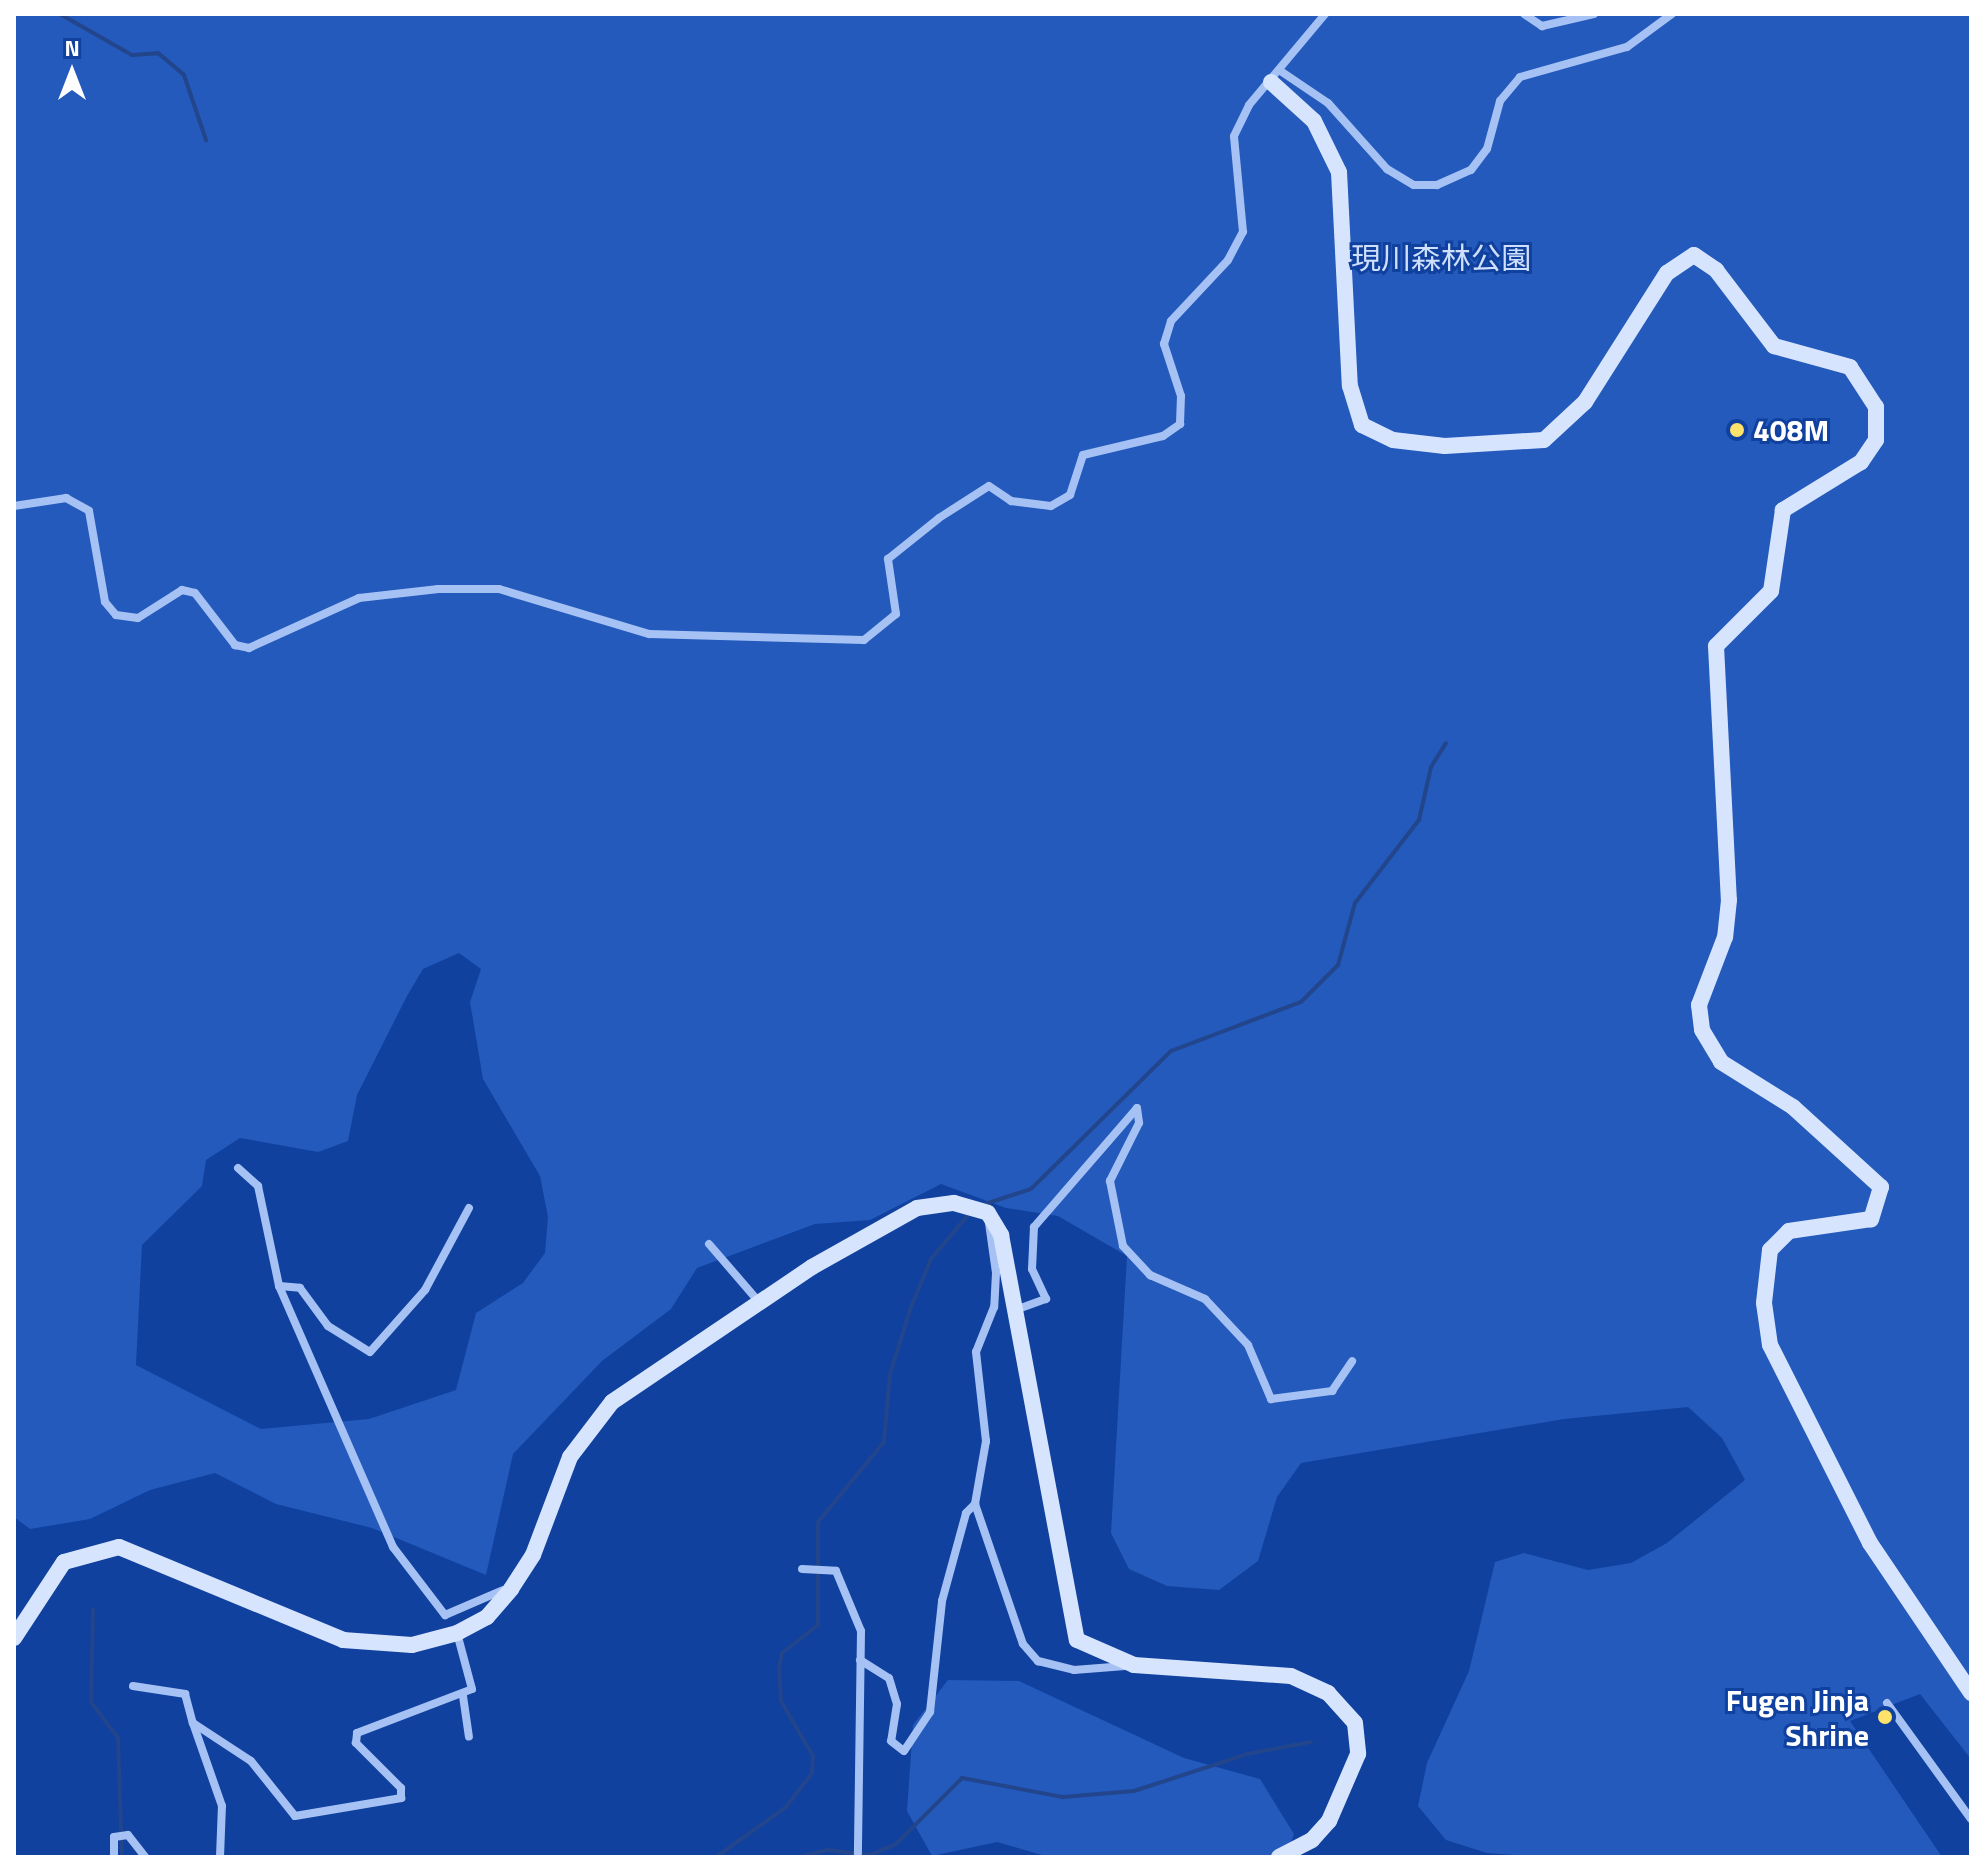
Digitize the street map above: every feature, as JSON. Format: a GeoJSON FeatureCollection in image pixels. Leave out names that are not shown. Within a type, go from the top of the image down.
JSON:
{"type":"FeatureCollection","features":[{"type":"Feature","properties":{"kind":"street"},"geometry":{"type":"LineString","coordinates":[[14,506],[66,498],[89,511],[105,602],[116,615],[138,618],[182,590],[195,593],[235,645],[249,648],[359,598],[438,589],[499,589],[649,634],[864,640],[896,614],[888,559],[939,518],[989,486],[1011,501],[1051,506],[1070,495],[1083,455],[1163,436],[1180,424],[1181,396],[1164,344],[1171,321],[1228,260],[1243,232],[1234,136],[1275,76],[1325,14]]}},
{"type":"Feature","properties":{"kind":"street"},"geometry":{"type":"LineString","coordinates":[[1524,14],[1542,26],[1594,14]]}},
{"type":"Feature","properties":{"kind":"street"},"geometry":{"type":"LineString","coordinates":[[1275,76],[1328,103],[1387,169],[1414,185],[1437,185],[1471,170],[1487,149],[1500,101],[1520,77],[1627,47],[1672,14]]}},
{"type":"Feature","properties":{"kind":"street"},"geometry":{"type":"LineString","coordinates":[[1275,76],[1314,121],[1339,172],[1350,386],[1362,425],[1393,440],[1445,446],[1544,440],[1585,402],[1667,273],[1694,255],[1716,270],[1766,339],[1850,367],[1876,407],[1876,440],[1861,462],[1783,510],[1771,591],[1716,646],[1729,900],[1725,937],[1699,1005],[1702,1030],[1721,1062],[1793,1107],[1881,1187],[1871,1219],[1789,1231],[1770,1250],[1770,1345],[1870,1543],[1971,1693]]}},
{"type":"Feature","properties":{"kind":"street"},"geometry":{"type":"LineString","coordinates":[[1018,1309],[1046,1299],[1032,1269],[1034,1227],[1137,1108],[1139,1123],[1110,1181],[1123,1246],[1150,1275],[1205,1299],[1248,1345],[1271,1399],[1332,1391],[1352,1361]]}},
{"type":"Feature","properties":{"kind":"street"},"geometry":{"type":"LineString","coordinates":[[238,1168],[258,1186],[279,1286],[393,1547],[441,1612],[451,1615],[511,1589]]}},
{"type":"Feature","properties":{"kind":"street"},"geometry":{"type":"LineString","coordinates":[[14,1638],[64,1562],[119,1547],[343,1640],[412,1645],[457,1633],[487,1617],[511,1589],[533,1555],[570,1457],[612,1402],[759,1302],[917,1208],[954,1203],[988,1213],[1001,1235],[1018,1309],[1077,1640],[1134,1665]]}},
{"type":"Feature","properties":{"kind":"street"},"geometry":{"type":"LineString","coordinates":[[279,1286],[300,1288],[328,1326],[370,1352],[425,1290],[469,1208]]}},
{"type":"Feature","properties":{"kind":"street"},"geometry":{"type":"LineString","coordinates":[[988,1213],[996,1273],[994,1307],[976,1352],[986,1441],[975,1504],[1023,1644],[1038,1661],[1074,1670],[1134,1665],[1291,1676],[1314,1683],[1344,1709],[1360,1739],[1337,1803],[1320,1834],[1279,1857]]}},
{"type":"Feature","properties":{"kind":"street"},"geometry":{"type":"LineString","coordinates":[[709,1244],[759,1302]]}},
{"type":"Feature","properties":{"kind":"street"},"geometry":{"type":"LineString","coordinates":[[860,1660],[889,1678],[897,1704],[891,1741],[904,1751],[930,1712],[942,1601],[966,1513],[975,1504]]}},
{"type":"Feature","properties":{"kind":"street"},"geometry":{"type":"LineString","coordinates":[[807,1568],[822,1567],[836,1571],[848,1588],[860,1660],[858,1853]]}},
{"type":"Feature","properties":{"kind":"street"},"geometry":{"type":"LineString","coordinates":[[193,1723],[251,1761],[289,1812],[303,1818],[347,1803],[401,1798],[401,1788],[356,1743],[357,1733],[463,1696],[472,1689],[471,1672],[457,1633]]}},
{"type":"Feature","properties":{"kind":"street"},"geometry":{"type":"LineString","coordinates":[[133,1686],[185,1694],[222,1806],[220,1857]]}},
{"type":"Feature","properties":{"kind":"street"},"geometry":{"type":"LineString","coordinates":[[463,1696],[469,1737]]}},
{"type":"Feature","properties":{"kind":"street"},"geometry":{"type":"LineString","coordinates":[[1887,1703],[1971,1819]]}},
{"type":"Feature","properties":{"kind":"street"},"geometry":{"type":"LineString","coordinates":[[114,1857],[116,1836],[128,1835],[145,1857]]}},
{"type":"Feature","properties":{"kind":"green space","name":"現川森林公園"},"geometry":{"type":"Polygon","coordinates":[[[14,14],[1971,14],[1971,1759],[1920,1694],[1850,1721],[1942,1857],[1546,1857],[1487,1853],[1446,1840],[1418,1806],[1427,1763],[1469,1671],[1495,1562],[1524,1553],[1588,1570],[1631,1563],[1667,1543],[1745,1480],[1722,1438],[1688,1407],[1564,1419],[1301,1463],[1277,1497],[1258,1561],[1219,1590],[1167,1586],[1129,1569],[1111,1533],[1127,1256],[1058,1216],[1006,1208],[941,1184],[870,1220],[815,1224],[697,1268],[671,1309],[602,1361],[513,1454],[486,1575],[372,1528],[276,1504],[215,1473],[150,1490],[90,1519],[30,1529],[14,1517],[14,14]],[[459,953],[423,969],[357,1095],[348,1141],[318,1152],[240,1138],[206,1160],[202,1186],[142,1245],[136,1365],[261,1429],[369,1419],[456,1390],[476,1313],[523,1283],[545,1253],[548,1217],[540,1176],[483,1079],[470,1002],[481,969],[459,953]]]}},
{"type":"Feature","properties":{"kind":"green space"},"geometry":{"type":"Polygon","coordinates":[[[948,1680],[1019,1681],[1184,1758],[1260,1779],[1294,1834],[1285,1857],[1049,1857],[997,1842],[932,1856],[907,1811],[913,1725],[948,1680]]]}},
{"type":"Feature","properties":{"kind":"waterway"},"geometry":{"type":"LineString","coordinates":[[60,14],[132,55],[158,53],[184,75],[206,140]]}},
{"type":"Feature","properties":{"kind":"waterway"},"geometry":{"type":"LineString","coordinates":[[985,1204],[1031,1189],[1171,1051],[1301,1002],[1338,965],[1355,903],[1419,820],[1431,767],[1446,743]]}},
{"type":"Feature","properties":{"kind":"waterway"},"geometry":{"type":"LineString","coordinates":[[716,1857],[786,1807],[812,1773],[813,1756],[781,1701],[779,1668],[782,1653],[818,1625],[818,1522],[884,1442],[890,1374],[911,1307],[931,1259],[968,1215]]}},
{"type":"Feature","properties":{"kind":"waterway"},"geometry":{"type":"LineString","coordinates":[[93,1610],[91,1702],[118,1738],[122,1857]]}},
{"type":"Feature","properties":{"kind":"waterway"},"geometry":{"type":"LineString","coordinates":[[799,1857],[828,1850],[870,1855],[896,1844],[962,1778],[1063,1797],[1134,1791],[1247,1754],[1311,1742]]}},
{"type":"Feature","properties":{"kind":"place","name":"408M"},"geometry":{"type":"Point","coordinates":[1737,430]}},
{"type":"Feature","properties":{"kind":"place","name":"Fugen Jinja Shrine"},"geometry":{"type":"Point","coordinates":[1885,1717]}}]}
